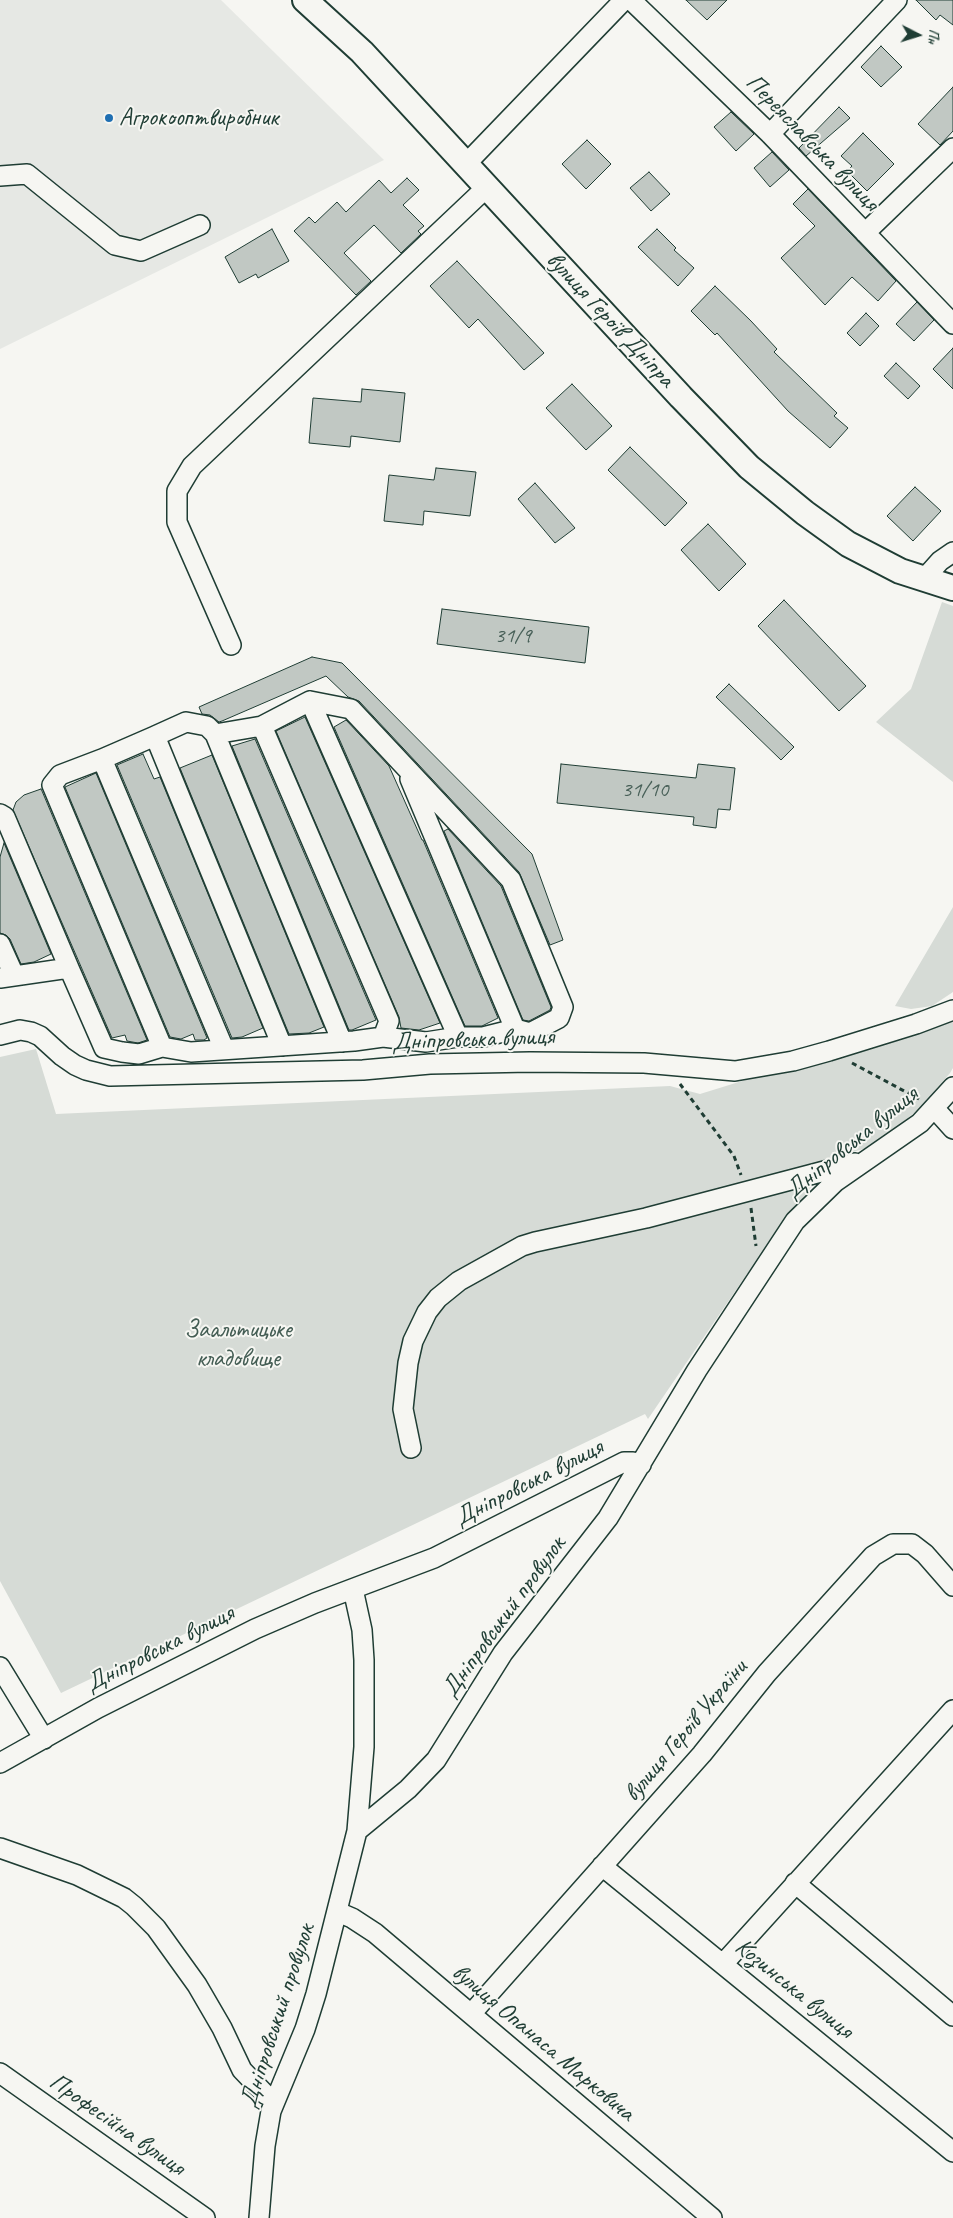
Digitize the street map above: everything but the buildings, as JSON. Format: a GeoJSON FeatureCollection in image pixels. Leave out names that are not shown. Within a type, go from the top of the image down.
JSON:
{"type":"FeatureCollection","features":[{"type":"Feature","properties":{"kind":"main road","name":"вулиця Героїв Дніпра"},"geometry":{"type":"LineString","coordinates":[[306,0],[362,52],[749,467],[828,531],[870,556],[924,580],[953,588]]}},
{"type":"Feature","properties":{"kind":"street"},"geometry":{"type":"LineString","coordinates":[[466,164],[624,0]]}},
{"type":"Feature","properties":{"kind":"street","name":"Переяславська вулиця"},"geometry":{"type":"LineString","coordinates":[[631,0],[770,134],[953,324]]}},
{"type":"Feature","properties":{"kind":"street"},"geometry":{"type":"LineString","coordinates":[[770,134],[897,0]]}},
{"type":"Feature","properties":{"kind":"street"},"geometry":{"type":"LineString","coordinates":[[865,233],[953,148]]}},
{"type":"Feature","properties":{"kind":"street"},"geometry":{"type":"LineString","coordinates":[[0,176],[26,174],[115,244],[124,247],[141,251],[200,225]]}},
{"type":"Feature","properties":{"kind":"street"},"geometry":{"type":"LineString","coordinates":[[231,645],[177,522],[178,491],[192,466],[487,187]]}},
{"type":"Feature","properties":{"kind":"street"},"geometry":{"type":"LineString","coordinates":[[924,580],[940,561],[953,552]]}},
{"type":"Feature","properties":{"kind":"street"},"geometry":{"type":"LineString","coordinates":[[310,701],[458,1037]]}},
{"type":"Feature","properties":{"kind":"street"},"geometry":{"type":"LineString","coordinates":[[0,814],[5,816],[104,1048],[139,1054],[162,1047],[191,1052],[383,1037],[426,1042],[458,1037],[483,1037],[515,1029],[530,1033],[559,1018],[563,1007],[511,880],[351,709],[310,701],[262,726],[216,734]]}},
{"type":"Feature","properties":{"kind":"street"},"geometry":{"type":"LineString","coordinates":[[162,1047],[52,785],[60,775],[186,722],[207,726],[216,734],[348,1041],[363,1070]]}},
{"type":"Feature","properties":{"kind":"street"},"geometry":{"type":"LineString","coordinates":[[262,726],[389,1021],[383,1037]]}},
{"type":"Feature","properties":{"kind":"street"},"geometry":{"type":"LineString","coordinates":[[155,736],[282,1046]]}},
{"type":"Feature","properties":{"kind":"street"},"geometry":{"type":"LineString","coordinates":[[102,758],[224,1048]]}},
{"type":"Feature","properties":{"kind":"street"},"geometry":{"type":"LineString","coordinates":[[406,769],[515,1029]]}},
{"type":"Feature","properties":{"kind":"street"},"geometry":{"type":"LineString","coordinates":[[0,944],[7,976],[69,968]]}},
{"type":"Feature","properties":{"kind":"street","name":"Дніпровська вулиця"},"geometry":{"type":"LineString","coordinates":[[0,1035],[20,1030],[30,1032],[40,1036],[75,1065],[110,1076],[363,1070],[462,1063],[602,1062],[666,1065],[719,1071],[742,1070],[829,1051],[916,1024],[953,1010]]}},
{"type":"Feature","properties":{"kind":"street","name":"Дніпровська вулиця"},"geometry":{"type":"LineString","coordinates":[[0,1763],[98,1708],[255,1629],[315,1603],[426,1562],[463,1545],[624,1462],[633,1462],[641,1466],[697,1370],[795,1221],[823,1193],[920,1123],[935,1109],[953,1087]]}},
{"type":"Feature","properties":{"kind":"street"},"geometry":{"type":"LineString","coordinates":[[935,1109],[953,1129]]}},
{"type":"Feature","properties":{"kind":"street"},"geometry":{"type":"LineString","coordinates":[[411,1448],[403,1409],[408,1363],[413,1341],[427,1312],[438,1298],[459,1281],[522,1246],[646,1218],[868,1160]]}},
{"type":"Feature","properties":{"kind":"street","name":"Дніпровський провулок"},"geometry":{"type":"LineString","coordinates":[[357,1831],[408,1789],[436,1760],[503,1653],[608,1518],[641,1466]]}},
{"type":"Feature","properties":{"kind":"street","name":"вулиця Героїв України"},"geometry":{"type":"LineString","coordinates":[[471,2014],[702,1754],[767,1674],[873,1556],[893,1544],[912,1544],[925,1554],[953,1586]]}},
{"type":"Feature","properties":{"kind":"street","name":"Дніпровський провулок"},"geometry":{"type":"LineString","coordinates":[[259,2218],[266,2136],[275,2100],[305,2029],[316,1994],[357,1831],[364,1747],[364,1660],[362,1630],[353,1589]]}},
{"type":"Feature","properties":{"kind":"street"},"geometry":{"type":"LineString","coordinates":[[0,1667],[44,1739]]}},
{"type":"Feature","properties":{"kind":"street"},"geometry":{"type":"LineString","coordinates":[[723,1964],[953,1710]]}},
{"type":"Feature","properties":{"kind":"street"},"geometry":{"type":"LineString","coordinates":[[0,1848],[77,1875],[124,1898],[134,1906],[156,1928],[197,1984],[222,2028],[234,2058],[242,2070],[265,2094],[275,2100]]}},
{"type":"Feature","properties":{"kind":"street","name":"Козинська вулиця"},"geometry":{"type":"LineString","coordinates":[[602,1866],[953,2152]]}},
{"type":"Feature","properties":{"kind":"street"},"geometry":{"type":"LineString","coordinates":[[795,1883],[953,2016]]}},
{"type":"Feature","properties":{"kind":"street","name":"вулиця Опанаса Марковича"},"geometry":{"type":"LineString","coordinates":[[338,1912],[352,1918],[375,1933],[712,2218]]}},
{"type":"Feature","properties":{"kind":"street","name":"Професійна вулиця"},"geometry":{"type":"LineString","coordinates":[[0,2074],[205,2218]]}},
{"type":"Feature","properties":{"kind":"path"},"geometry":{"type":"LineString","coordinates":[[829,1051],[900,1087],[935,1109]]}},
{"type":"Feature","properties":{"kind":"path"},"geometry":{"type":"LineString","coordinates":[[666,1065],[734,1156],[748,1191],[755,1234],[758,1275]]}},
{"type":"Feature","properties":{"kind":"shaded area"},"geometry":{"type":"Polygon","coordinates":[[[0,0],[221,0],[384,160],[0,349],[0,0]]]}},
{"type":"Feature","properties":{"kind":"green space"},"geometry":{"type":"Polygon","coordinates":[[[942,602],[953,606],[953,782],[876,722],[911,689],[942,602]]]}},
{"type":"Feature","properties":{"kind":"green space"},"geometry":{"type":"Polygon","coordinates":[[[953,907],[953,992],[932,1006],[911,1009],[895,1006],[953,907]]]}},
{"type":"Feature","properties":{"kind":"green space","name":"Заальтицьке кладовище"},"geometry":{"type":"Polygon","coordinates":[[[953,1016],[953,1068],[950,1073],[921,1107],[897,1127],[867,1148],[838,1156],[817,1179],[747,1274],[648,1419],[645,1414],[61,1693],[0,1581],[0,1057],[36,1049],[56,1114],[670,1086],[700,1094],[953,1016]]]}},
{"type":"Feature","properties":{"kind":"place","name":"Агрокооптвиробник"},"geometry":{"type":"Point","coordinates":[109,118]}}]}
